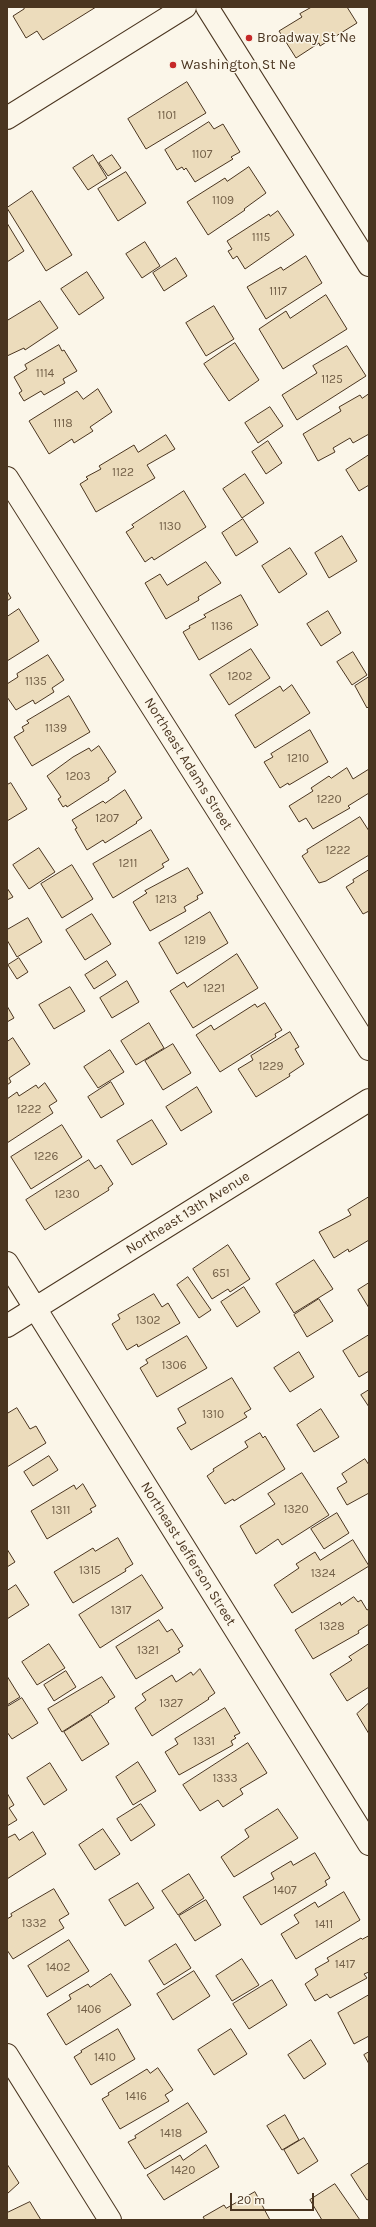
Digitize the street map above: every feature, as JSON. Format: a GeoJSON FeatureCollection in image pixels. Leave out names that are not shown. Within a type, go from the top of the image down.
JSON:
{"type":"FeatureCollection","features":[{"type":"Feature","properties":{"kind":"street"},"geometry":{"type":"LineString","coordinates":[[7,118],[185,7]]}},
{"type":"Feature","properties":{"kind":"street"},"geometry":{"type":"LineString","coordinates":[[208,7],[369,265]]}},
{"type":"Feature","properties":{"kind":"street","name":"Northeast Adams Street"},"geometry":{"type":"LineString","coordinates":[[7,478],[369,1049]]}},
{"type":"Feature","properties":{"kind":"street","name":"Northeast 13th Avenue"},"geometry":{"type":"LineString","coordinates":[[7,1326],[369,1100]]}},
{"type":"Feature","properties":{"kind":"street","name":"Northeast Jefferson Street"},"geometry":{"type":"LineString","coordinates":[[7,1263],[369,1844]]}},
{"type":"Feature","properties":{"kind":"street"},"geometry":{"type":"LineString","coordinates":[[7,2055],[110,2220]]}},
{"type":"Feature","properties":{"kind":"building"},"geometry":{"type":"Polygon","coordinates":[[[23,7],[96,7],[43,40],[37,31],[26,38],[13,16],[24,9],[23,7]]]}},
{"type":"Feature","properties":{"kind":"building"},"geometry":{"type":"Polygon","coordinates":[[[312,7],[347,7],[357,23],[320,46],[319,43],[296,58],[279,31],[302,17],[300,14],[312,7]]]}},
{"type":"Feature","properties":{"kind":"building"},"geometry":{"type":"Polygon","coordinates":[[[187,82],[206,113],[146,149],[128,119],[187,82]]]}},
{"type":"Feature","properties":{"kind":"building"},"geometry":{"type":"Polygon","coordinates":[[[209,122],[214,129],[223,124],[240,152],[231,157],[233,159],[195,182],[186,168],[184,170],[182,167],[177,170],[165,150],[209,122]]]}},
{"type":"Feature","properties":{"kind":"building"},"geometry":{"type":"Polygon","coordinates":[[[93,155],[107,178],[88,190],[73,168],[93,155]]]}},
{"type":"Feature","properties":{"kind":"building"},"geometry":{"type":"Polygon","coordinates":[[[112,155],[121,168],[108,176],[99,163],[112,155]]]}},
{"type":"Feature","properties":{"kind":"building"},"geometry":{"type":"Polygon","coordinates":[[[249,167],[266,193],[244,209],[245,210],[208,235],[187,202],[225,178],[227,181],[249,167]]]}},
{"type":"Feature","properties":{"kind":"building"},"geometry":{"type":"Polygon","coordinates":[[[126,172],[146,203],[118,221],[98,189],[126,172]]]}},
{"type":"Feature","properties":{"kind":"building"},"geometry":{"type":"Polygon","coordinates":[[[32,191],[72,255],[46,271],[7,208],[32,191]]]}},
{"type":"Feature","properties":{"kind":"building"},"geometry":{"type":"Polygon","coordinates":[[[278,211],[294,235],[245,269],[237,256],[233,259],[228,251],[232,249],[227,241],[269,214],[270,216],[278,211]]]}},
{"type":"Feature","properties":{"kind":"building"},"geometry":{"type":"Polygon","coordinates":[[[7,223],[24,251],[7,262],[7,223]]]}},
{"type":"Feature","properties":{"kind":"building"},"geometry":{"type":"Polygon","coordinates":[[[145,242],[160,266],[142,278],[126,254],[145,242]]]}},
{"type":"Feature","properties":{"kind":"building"},"geometry":{"type":"Polygon","coordinates":[[[306,256],[322,283],[266,319],[247,287],[281,267],[283,270],[306,256]]]}},
{"type":"Feature","properties":{"kind":"building"},"geometry":{"type":"Polygon","coordinates":[[[176,258],[187,276],[164,291],[153,273],[176,258]]]}},
{"type":"Feature","properties":{"kind":"building"},"geometry":{"type":"Polygon","coordinates":[[[87,272],[104,298],[79,315],[61,289],[87,272]]]}},
{"type":"Feature","properties":{"kind":"building"},"geometry":{"type":"Polygon","coordinates":[[[326,295],[347,329],[283,369],[259,329],[286,311],[290,318],[326,295]]]}},
{"type":"Feature","properties":{"kind":"building"},"geometry":{"type":"Polygon","coordinates":[[[40,301],[58,328],[25,350],[24,348],[7,356],[7,321],[40,301]]]}},
{"type":"Feature","properties":{"kind":"building"},"geometry":{"type":"Polygon","coordinates":[[[214,306],[234,339],[206,356],[186,323],[214,306]]]}},
{"type":"Feature","properties":{"kind":"building"},"geometry":{"type":"Polygon","coordinates":[[[235,343],[259,380],[229,401],[204,364],[235,343]]]}},
{"type":"Feature","properties":{"kind":"building"},"geometry":{"type":"Polygon","coordinates":[[[59,345],[62,351],[64,350],[77,371],[63,379],[65,383],[44,395],[41,391],[24,401],[19,393],[22,391],[14,377],[27,369],[25,365],[59,345]]]}},
{"type":"Feature","properties":{"kind":"building"},"geometry":{"type":"Polygon","coordinates":[[[347,346],[366,376],[297,420],[282,395],[317,373],[313,366],[347,346]]]}},
{"type":"Feature","properties":{"kind":"building"},"geometry":{"type":"Polygon","coordinates":[[[98,389],[112,412],[90,427],[93,431],[74,443],[72,439],[49,454],[29,421],[77,391],[83,399],[98,389]]]}},
{"type":"Feature","properties":{"kind":"building"},"geometry":{"type":"Polygon","coordinates":[[[369,394],[369,434],[353,443],[350,438],[333,448],[335,452],[318,461],[303,434],[341,411],[339,407],[360,395],[362,398],[369,394]]]}},
{"type":"Feature","properties":{"kind":"building"},"geometry":{"type":"Polygon","coordinates":[[[270,407],[283,426],[258,443],[245,423],[270,407]]]}},
{"type":"Feature","properties":{"kind":"building"},"geometry":{"type":"Polygon","coordinates":[[[166,435],[175,449],[147,465],[155,478],[96,512],[80,484],[88,479],[86,477],[101,469],[99,466],[134,445],[138,452],[166,435]]]}},
{"type":"Feature","properties":{"kind":"building"},"geometry":{"type":"Polygon","coordinates":[[[268,441],[282,463],[266,474],[252,452],[268,441]]]}},
{"type":"Feature","properties":{"kind":"building"},"geometry":{"type":"Polygon","coordinates":[[[369,455],[369,485],[359,491],[346,470],[369,455]]]}},
{"type":"Feature","properties":{"kind":"building"},"geometry":{"type":"Polygon","coordinates":[[[245,474],[264,503],[242,518],[223,489],[245,474]]]}},
{"type":"Feature","properties":{"kind":"building"},"geometry":{"type":"Polygon","coordinates":[[[184,491],[206,527],[154,560],[152,557],[145,562],[126,532],[134,527],[132,525],[184,491]]]}},
{"type":"Feature","properties":{"kind":"building"},"geometry":{"type":"Polygon","coordinates":[[[243,519],[258,542],[236,556],[222,533],[243,519]]]}},
{"type":"Feature","properties":{"kind":"building"},"geometry":{"type":"Polygon","coordinates":[[[342,536],[357,561],[329,578],[315,553],[342,536]]]}},
{"type":"Feature","properties":{"kind":"building"},"geometry":{"type":"Polygon","coordinates":[[[290,548],[307,574],[279,593],[262,566],[290,548]]]}},
{"type":"Feature","properties":{"kind":"building"},"geometry":{"type":"Polygon","coordinates":[[[206,562],[221,583],[198,597],[199,600],[166,619],[145,583],[160,574],[167,585],[206,562]]]}},
{"type":"Feature","properties":{"kind":"building"},"geometry":{"type":"Polygon","coordinates":[[[7,591],[11,598],[7,601],[7,591]]]}},
{"type":"Feature","properties":{"kind":"building"},"geometry":{"type":"Polygon","coordinates":[[[241,595],[258,625],[199,660],[183,632],[190,628],[189,626],[206,617],[204,615],[241,595]]]}},
{"type":"Feature","properties":{"kind":"building"},"geometry":{"type":"Polygon","coordinates":[[[19,609],[39,641],[7,661],[7,617],[19,609]]]}},
{"type":"Feature","properties":{"kind":"building"},"geometry":{"type":"Polygon","coordinates":[[[328,611],[341,633],[321,646],[307,624],[328,611]]]}},
{"type":"Feature","properties":{"kind":"building"},"geometry":{"type":"Polygon","coordinates":[[[251,649],[270,678],[229,705],[210,675],[251,649]]]}},
{"type":"Feature","properties":{"kind":"building"},"geometry":{"type":"Polygon","coordinates":[[[353,652],[367,675],[352,685],[337,662],[353,652]]]}},
{"type":"Feature","properties":{"kind":"building"},"geometry":{"type":"Polygon","coordinates":[[[48,655],[64,680],[52,688],[54,692],[35,704],[33,700],[16,710],[7,697],[7,684],[18,677],[17,674],[48,655]]]}},
{"type":"Feature","properties":{"kind":"building"},"geometry":{"type":"Polygon","coordinates":[[[369,677],[369,706],[367,708],[355,686],[369,677]]]}},
{"type":"Feature","properties":{"kind":"building"},"geometry":{"type":"Polygon","coordinates":[[[292,685],[310,713],[255,748],[235,715],[280,686],[283,691],[292,685]]]}},
{"type":"Feature","properties":{"kind":"building"},"geometry":{"type":"Polygon","coordinates":[[[69,696],[90,732],[32,766],[14,737],[24,731],[22,727],[29,723],[27,721],[69,696]]]}},
{"type":"Feature","properties":{"kind":"building"},"geometry":{"type":"Polygon","coordinates":[[[310,730],[328,762],[289,785],[288,783],[280,788],[264,762],[273,757],[271,754],[310,730]]]}},
{"type":"Feature","properties":{"kind":"building"},"geometry":{"type":"Polygon","coordinates":[[[99,746],[116,772],[108,778],[109,780],[67,807],[66,805],[63,807],[58,799],[61,797],[47,776],[73,757],[89,748],[91,751],[99,746]]]}},
{"type":"Feature","properties":{"kind":"building"},"geometry":{"type":"Polygon","coordinates":[[[347,768],[353,779],[369,769],[369,793],[348,806],[350,808],[313,829],[306,818],[299,822],[289,806],[313,791],[311,788],[329,776],[331,778],[347,768]]]}},
{"type":"Feature","properties":{"kind":"building"},"geometry":{"type":"Polygon","coordinates":[[[11,783],[27,809],[7,821],[7,785],[11,783]]]}},
{"type":"Feature","properties":{"kind":"building"},"geometry":{"type":"Polygon","coordinates":[[[125,790],[142,818],[136,822],[137,823],[105,843],[103,840],[87,850],[75,829],[77,828],[72,820],[103,801],[105,803],[125,790]]]}},
{"type":"Feature","properties":{"kind":"building"},"geometry":{"type":"Polygon","coordinates":[[[360,817],[369,831],[369,855],[326,881],[319,883],[302,856],[308,852],[307,850],[360,817]]]}},
{"type":"Feature","properties":{"kind":"building"},"geometry":{"type":"Polygon","coordinates":[[[151,830],[169,860],[162,864],[164,867],[113,898],[93,864],[151,830]]]}},
{"type":"Feature","properties":{"kind":"building"},"geometry":{"type":"Polygon","coordinates":[[[39,848],[55,872],[29,889],[13,865],[39,848]]]}},
{"type":"Feature","properties":{"kind":"building"},"geometry":{"type":"Polygon","coordinates":[[[72,865],[93,899],[62,918],[41,884],[72,865]]]}},
{"type":"Feature","properties":{"kind":"building"},"geometry":{"type":"Polygon","coordinates":[[[188,868],[203,893],[197,896],[198,899],[184,907],[186,911],[150,931],[133,902],[147,893],[145,891],[188,868]]]}},
{"type":"Feature","properties":{"kind":"building"},"geometry":{"type":"Polygon","coordinates":[[[369,870],[369,911],[363,914],[346,887],[354,882],[353,880],[369,870]]]}},
{"type":"Feature","properties":{"kind":"building"},"geometry":{"type":"Polygon","coordinates":[[[7,888],[13,897],[7,900],[7,888]]]}},
{"type":"Feature","properties":{"kind":"building"},"geometry":{"type":"Polygon","coordinates":[[[210,912],[228,943],[177,974],[159,943],[210,912]]]}},
{"type":"Feature","properties":{"kind":"building"},"geometry":{"type":"Polygon","coordinates":[[[92,914],[111,944],[85,960],[66,930],[92,914]]]}},
{"type":"Feature","properties":{"kind":"building"},"geometry":{"type":"Polygon","coordinates":[[[28,918],[42,942],[17,957],[7,940],[7,930],[28,918]]]}},
{"type":"Feature","properties":{"kind":"building"},"geometry":{"type":"Polygon","coordinates":[[[237,954],[258,988],[193,1028],[170,991],[184,982],[187,987],[237,954]]]}},
{"type":"Feature","properties":{"kind":"building"},"geometry":{"type":"Polygon","coordinates":[[[19,958],[28,972],[17,979],[8,965],[19,958]]]}},
{"type":"Feature","properties":{"kind":"building"},"geometry":{"type":"Polygon","coordinates":[[[107,961],[116,975],[94,989],[85,975],[107,961]]]}},
{"type":"Feature","properties":{"kind":"building"},"geometry":{"type":"Polygon","coordinates":[[[127,981],[139,1002],[112,1018],[100,998],[127,981]]]}},
{"type":"Feature","properties":{"kind":"building"},"geometry":{"type":"Polygon","coordinates":[[[70,987],[85,1011],[54,1029],[39,1005],[70,987]]]}},
{"type":"Feature","properties":{"kind":"building"},"geometry":{"type":"Polygon","coordinates":[[[265,1003],[282,1030],[275,1034],[276,1037],[220,1072],[196,1035],[211,1025],[214,1030],[255,1004],[257,1007],[265,1003]]]}},
{"type":"Feature","properties":{"kind":"building"},"geometry":{"type":"Polygon","coordinates":[[[7,1006],[14,1018],[7,1022],[7,1006]]]}},
{"type":"Feature","properties":{"kind":"building"},"geometry":{"type":"Polygon","coordinates":[[[149,1023],[164,1048],[136,1065],[121,1041],[149,1023]]]}},
{"type":"Feature","properties":{"kind":"building"},"geometry":{"type":"Polygon","coordinates":[[[290,1032],[299,1047],[295,1049],[304,1064],[289,1074],[290,1076],[256,1097],[238,1069],[253,1060],[251,1056],[290,1032]]]}},
{"type":"Feature","properties":{"kind":"building"},"geometry":{"type":"Polygon","coordinates":[[[13,1038],[30,1064],[9,1078],[11,1082],[7,1085],[7,1042],[13,1038]]]}},
{"type":"Feature","properties":{"kind":"building"},"geometry":{"type":"Polygon","coordinates":[[[173,1044],[191,1073],[163,1090],[145,1061],[173,1044]]]}},
{"type":"Feature","properties":{"kind":"building"},"geometry":{"type":"Polygon","coordinates":[[[110,1050],[124,1072],[98,1088],[84,1067],[110,1050]]]}},
{"type":"Feature","properties":{"kind":"building"},"geometry":{"type":"Polygon","coordinates":[[[111,1082],[124,1104],[101,1118],[88,1097],[111,1082]]]}},
{"type":"Feature","properties":{"kind":"building"},"geometry":{"type":"Polygon","coordinates":[[[45,1083],[57,1101],[49,1106],[53,1113],[7,1143],[7,1099],[17,1092],[19,1096],[36,1085],[38,1088],[45,1083]]]}},
{"type":"Feature","properties":{"kind":"building"},"geometry":{"type":"Polygon","coordinates":[[[197,1087],[212,1112],[181,1131],[166,1107],[197,1087]]]}},
{"type":"Feature","properties":{"kind":"building"},"geometry":{"type":"Polygon","coordinates":[[[152,1120],[167,1144],[132,1165],[117,1141],[152,1120]]]}},
{"type":"Feature","properties":{"kind":"building"},"geometry":{"type":"Polygon","coordinates":[[[62,1125],[82,1157],[31,1189],[11,1157],[62,1125]]]}},
{"type":"Feature","properties":{"kind":"building"},"geometry":{"type":"Polygon","coordinates":[[[89,1160],[95,1169],[101,1165],[113,1184],[108,1188],[109,1190],[45,1230],[26,1200],[89,1160]]]}},
{"type":"Feature","properties":{"kind":"building"},"geometry":{"type":"Polygon","coordinates":[[[369,1197],[369,1240],[349,1252],[348,1249],[334,1258],[319,1232],[351,1215],[348,1210],[369,1197]]]}},
{"type":"Feature","properties":{"kind":"building"},"geometry":{"type":"Polygon","coordinates":[[[228,1245],[250,1279],[230,1292],[228,1289],[212,1299],[193,1269],[228,1245]]]}},
{"type":"Feature","properties":{"kind":"building"},"geometry":{"type":"Polygon","coordinates":[[[314,1260],[333,1289],[294,1313],[276,1284],[314,1260]]]}},
{"type":"Feature","properties":{"kind":"building"},"geometry":{"type":"Polygon","coordinates":[[[188,1277],[211,1310],[199,1318],[177,1285],[188,1277]]]}},
{"type":"Feature","properties":{"kind":"building"},"geometry":{"type":"Polygon","coordinates":[[[369,1283],[369,1308],[358,1290],[369,1283]]]}},
{"type":"Feature","properties":{"kind":"building"},"geometry":{"type":"Polygon","coordinates":[[[244,1287],[260,1312],[237,1327],[221,1302],[244,1287]]]}},
{"type":"Feature","properties":{"kind":"building"},"geometry":{"type":"Polygon","coordinates":[[[154,1294],[162,1307],[168,1303],[180,1323],[138,1347],[137,1344],[127,1350],[112,1324],[120,1319],[118,1315],[154,1294]]]}},
{"type":"Feature","properties":{"kind":"building"},"geometry":{"type":"Polygon","coordinates":[[[319,1299],[333,1321],[307,1337],[294,1315],[319,1299]]]}},
{"type":"Feature","properties":{"kind":"building"},"geometry":{"type":"Polygon","coordinates":[[[369,1335],[369,1371],[359,1377],[343,1351],[369,1335]]]}},
{"type":"Feature","properties":{"kind":"building"},"geometry":{"type":"Polygon","coordinates":[[[187,1336],[207,1368],[157,1397],[140,1368],[148,1363],[146,1360],[187,1336]]]}},
{"type":"Feature","properties":{"kind":"building"},"geometry":{"type":"Polygon","coordinates":[[[299,1352],[314,1377],[290,1392],[274,1368],[299,1352]]]}},
{"type":"Feature","properties":{"kind":"building"},"geometry":{"type":"Polygon","coordinates":[[[232,1378],[251,1409],[244,1413],[247,1417],[191,1450],[177,1428],[186,1423],[178,1409],[232,1378]]]}},
{"type":"Feature","properties":{"kind":"building"},"geometry":{"type":"Polygon","coordinates":[[[369,1390],[369,1407],[361,1395],[369,1390]]]}},
{"type":"Feature","properties":{"kind":"building"},"geometry":{"type":"Polygon","coordinates":[[[17,1408],[30,1429],[36,1426],[46,1443],[7,1467],[7,1414],[17,1408]]]}},
{"type":"Feature","properties":{"kind":"building"},"geometry":{"type":"Polygon","coordinates":[[[321,1409],[339,1437],[314,1452],[297,1425],[321,1409]]]}},
{"type":"Feature","properties":{"kind":"building"},"geometry":{"type":"Polygon","coordinates":[[[260,1433],[263,1438],[265,1436],[285,1469],[234,1501],[233,1499],[225,1504],[207,1476],[214,1471],[213,1469],[248,1447],[245,1442],[260,1433]]]}},
{"type":"Feature","properties":{"kind":"building"},"geometry":{"type":"Polygon","coordinates":[[[49,1456],[58,1470],[33,1486],[24,1472],[49,1456]]]}},
{"type":"Feature","properties":{"kind":"building"},"geometry":{"type":"Polygon","coordinates":[[[365,1459],[369,1465],[369,1493],[347,1505],[337,1488],[347,1482],[342,1474],[365,1459]]]}},
{"type":"Feature","properties":{"kind":"building"},"geometry":{"type":"Polygon","coordinates":[[[302,1473],[329,1515],[282,1545],[278,1539],[256,1554],[240,1526],[275,1504],[268,1494],[302,1473]]]}},
{"type":"Feature","properties":{"kind":"building"},"geometry":{"type":"Polygon","coordinates":[[[83,1484],[96,1506],[90,1509],[92,1512],[47,1539],[31,1511],[74,1485],[76,1489],[83,1484]]]}},
{"type":"Feature","properties":{"kind":"building"},"geometry":{"type":"Polygon","coordinates":[[[337,1513],[349,1533],[324,1549],[311,1529],[337,1513]]]}},
{"type":"Feature","properties":{"kind":"building"},"geometry":{"type":"Polygon","coordinates":[[[118,1538],[133,1564],[125,1569],[126,1571],[73,1603],[54,1572],[93,1548],[95,1551],[118,1538]]]}},
{"type":"Feature","properties":{"kind":"building"},"geometry":{"type":"Polygon","coordinates":[[[353,1540],[369,1566],[292,1613],[274,1585],[299,1568],[296,1564],[315,1552],[320,1560],[353,1540]]]}},
{"type":"Feature","properties":{"kind":"building"},"geometry":{"type":"Polygon","coordinates":[[[7,1549],[15,1562],[7,1567],[7,1549]]]}},
{"type":"Feature","properties":{"kind":"building"},"geometry":{"type":"Polygon","coordinates":[[[142,1575],[163,1608],[100,1648],[79,1615],[142,1575]]]}},
{"type":"Feature","properties":{"kind":"building"},"geometry":{"type":"Polygon","coordinates":[[[16,1585],[29,1605],[7,1619],[7,1591],[16,1585]]]}},
{"type":"Feature","properties":{"kind":"building"},"geometry":{"type":"Polygon","coordinates":[[[354,1597],[358,1602],[361,1600],[367,1610],[369,1609],[369,1624],[358,1631],[359,1633],[313,1659],[295,1630],[340,1602],[341,1605],[354,1597]]]}},
{"type":"Feature","properties":{"kind":"building"},"geometry":{"type":"Polygon","coordinates":[[[159,1620],[167,1632],[172,1629],[183,1646],[178,1649],[180,1652],[136,1679],[116,1647],[159,1620]]]}},
{"type":"Feature","properties":{"kind":"building"},"geometry":{"type":"Polygon","coordinates":[[[49,1644],[65,1668],[37,1685],[22,1662],[49,1644]]]}},
{"type":"Feature","properties":{"kind":"building"},"geometry":{"type":"Polygon","coordinates":[[[369,1644],[369,1687],[347,1701],[330,1674],[352,1660],[349,1657],[369,1644]]]}},
{"type":"Feature","properties":{"kind":"building"},"geometry":{"type":"Polygon","coordinates":[[[200,1669],[215,1693],[208,1698],[209,1699],[152,1736],[135,1708],[146,1700],[142,1694],[172,1675],[176,1682],[191,1672],[193,1675],[200,1669]]]}},
{"type":"Feature","properties":{"kind":"building"},"geometry":{"type":"Polygon","coordinates":[[[66,1671],[76,1687],[54,1701],[44,1685],[66,1671]]]}},
{"type":"Feature","properties":{"kind":"building"},"geometry":{"type":"Polygon","coordinates":[[[7,1676],[20,1697],[7,1705],[7,1676]]]}},
{"type":"Feature","properties":{"kind":"building"},"geometry":{"type":"Polygon","coordinates":[[[102,1677],[115,1697],[62,1732],[48,1709],[102,1677]]]}},
{"type":"Feature","properties":{"kind":"building"},"geometry":{"type":"Polygon","coordinates":[[[22,1698],[38,1723],[12,1739],[7,1732],[7,1707],[22,1698]]]}},
{"type":"Feature","properties":{"kind":"building"},"geometry":{"type":"Polygon","coordinates":[[[369,1703],[369,1734],[357,1714],[369,1703]]]}},
{"type":"Feature","properties":{"kind":"building"},"geometry":{"type":"Polygon","coordinates":[[[225,1708],[240,1733],[234,1736],[236,1738],[231,1741],[233,1745],[179,1775],[165,1752],[178,1744],[175,1739],[225,1708]]]}},
{"type":"Feature","properties":{"kind":"building"},"geometry":{"type":"Polygon","coordinates":[[[91,1715],[109,1744],[82,1761],[64,1732],[91,1715]]]}},
{"type":"Feature","properties":{"kind":"building"},"geometry":{"type":"Polygon","coordinates":[[[248,1743],[267,1773],[240,1789],[243,1794],[223,1807],[218,1800],[200,1811],[183,1785],[248,1743]]]}},
{"type":"Feature","properties":{"kind":"building"},"geometry":{"type":"Polygon","coordinates":[[[138,1762],[156,1791],[133,1805],[116,1777],[138,1762]]]}},
{"type":"Feature","properties":{"kind":"building"},"geometry":{"type":"Polygon","coordinates":[[[50,1763],[67,1790],[44,1805],[27,1778],[50,1763]]]}},
{"type":"Feature","properties":{"kind":"building"},"geometry":{"type":"Polygon","coordinates":[[[7,1793],[14,1805],[9,1808],[17,1820],[7,1826],[7,1793]]]}},
{"type":"Feature","properties":{"kind":"building"},"geometry":{"type":"Polygon","coordinates":[[[141,1804],[155,1825],[131,1841],[117,1819],[141,1804]]]}},
{"type":"Feature","properties":{"kind":"building"},"geometry":{"type":"Polygon","coordinates":[[[278,1809],[298,1838],[234,1877],[221,1857],[249,1837],[245,1830],[278,1809]]]}},
{"type":"Feature","properties":{"kind":"building"},"geometry":{"type":"Polygon","coordinates":[[[103,1829],[120,1854],[95,1870],[79,1845],[103,1829]]]}},
{"type":"Feature","properties":{"kind":"building"},"geometry":{"type":"Polygon","coordinates":[[[33,1832],[46,1854],[7,1879],[7,1838],[15,1834],[19,1840],[33,1832]]]}},
{"type":"Feature","properties":{"kind":"building"},"geometry":{"type":"Polygon","coordinates":[[[315,1853],[330,1878],[325,1881],[327,1885],[261,1925],[243,1897],[274,1879],[271,1873],[291,1861],[293,1865],[315,1853]]]}},
{"type":"Feature","properties":{"kind":"building"},"geometry":{"type":"Polygon","coordinates":[[[189,1874],[204,1898],[178,1915],[162,1891],[189,1874]]]}},
{"type":"Feature","properties":{"kind":"building"},"geometry":{"type":"Polygon","coordinates":[[[138,1883],[154,1908],[125,1926],[109,1900],[138,1883]]]}},
{"type":"Feature","properties":{"kind":"building"},"geometry":{"type":"Polygon","coordinates":[[[54,1889],[69,1914],[59,1920],[64,1928],[13,1959],[7,1950],[7,1919],[12,1916],[11,1914],[54,1889]]]}},
{"type":"Feature","properties":{"kind":"building"},"geometry":{"type":"Polygon","coordinates":[[[344,1892],[360,1920],[296,1959],[281,1934],[299,1923],[294,1915],[315,1902],[318,1907],[344,1892]]]}},
{"type":"Feature","properties":{"kind":"building"},"geometry":{"type":"Polygon","coordinates":[[[206,1900],[221,1925],[195,1941],[179,1916],[206,1900]]]}},
{"type":"Feature","properties":{"kind":"building"},"geometry":{"type":"Polygon","coordinates":[[[369,1936],[369,1972],[364,1974],[367,1978],[330,1998],[327,1994],[315,2001],[305,1984],[318,1975],[315,1969],[329,1961],[327,1958],[361,1938],[362,1939],[369,1936]]]}},
{"type":"Feature","properties":{"kind":"building"},"geometry":{"type":"Polygon","coordinates":[[[69,1940],[89,1971],[47,1997],[28,1966],[69,1940]]]}},
{"type":"Feature","properties":{"kind":"building"},"geometry":{"type":"Polygon","coordinates":[[[176,1944],[191,1968],[164,1985],[149,1961],[176,1944]]]}},
{"type":"Feature","properties":{"kind":"building"},"geometry":{"type":"Polygon","coordinates":[[[242,1959],[259,1985],[232,2001],[216,1976],[242,1959]]]}},
{"type":"Feature","properties":{"kind":"building"},"geometry":{"type":"Polygon","coordinates":[[[194,1971],[210,1996],[173,2020],[157,1994],[194,1971]]]}},
{"type":"Feature","properties":{"kind":"building"},"geometry":{"type":"Polygon","coordinates":[[[111,1974],[131,2005],[66,2045],[47,2014],[71,1999],[69,1995],[88,1984],[90,1987],[111,1974]]]}},
{"type":"Feature","properties":{"kind":"building"},"geometry":{"type":"Polygon","coordinates":[[[272,1980],[287,2005],[249,2029],[233,2004],[272,1980]]]}},
{"type":"Feature","properties":{"kind":"building"},"geometry":{"type":"Polygon","coordinates":[[[369,1995],[369,2036],[354,2044],[338,2013],[369,1995]]]}},
{"type":"Feature","properties":{"kind":"building"},"geometry":{"type":"Polygon","coordinates":[[[118,2029],[135,2059],[91,2085],[74,2057],[82,2052],[81,2051],[118,2029]]]}},
{"type":"Feature","properties":{"kind":"building"},"geometry":{"type":"Polygon","coordinates":[[[231,2029],[247,2054],[214,2075],[198,2050],[231,2029]]]}},
{"type":"Feature","properties":{"kind":"building"},"geometry":{"type":"Polygon","coordinates":[[[311,2040],[326,2064],[304,2079],[288,2055],[311,2040]]]}},
{"type":"Feature","properties":{"kind":"building"},"geometry":{"type":"Polygon","coordinates":[[[369,2052],[369,2064],[364,2055],[369,2052]]]}},
{"type":"Feature","properties":{"kind":"building"},"geometry":{"type":"Polygon","coordinates":[[[158,2068],[173,2090],[165,2095],[169,2101],[120,2129],[102,2099],[109,2095],[108,2093],[147,2069],[150,2073],[158,2068]]]}},
{"type":"Feature","properties":{"kind":"building"},"geometry":{"type":"Polygon","coordinates":[[[188,2103],[207,2132],[145,2169],[128,2142],[136,2138],[135,2136],[188,2103]]]}},
{"type":"Feature","properties":{"kind":"building"},"geometry":{"type":"Polygon","coordinates":[[[285,2115],[299,2140],[282,2150],[267,2126],[285,2115]]]}},
{"type":"Feature","properties":{"kind":"building"},"geometry":{"type":"Polygon","coordinates":[[[304,2138],[318,2161],[298,2174],[284,2150],[304,2138]]]}},
{"type":"Feature","properties":{"kind":"building"},"geometry":{"type":"Polygon","coordinates":[[[206,2145],[219,2167],[164,2200],[147,2175],[180,2155],[183,2160],[206,2145]]]}},
{"type":"Feature","properties":{"kind":"building"},"geometry":{"type":"Polygon","coordinates":[[[369,2163],[369,2199],[367,2200],[351,2175],[369,2163]]]}},
{"type":"Feature","properties":{"kind":"building"},"geometry":{"type":"Polygon","coordinates":[[[7,2164],[19,2183],[7,2194],[7,2164]]]}},
{"type":"Feature","properties":{"kind":"building"},"geometry":{"type":"Polygon","coordinates":[[[335,2184],[360,2220],[322,2220],[310,2200],[335,2184]]]}},
{"type":"Feature","properties":{"kind":"building"},"geometry":{"type":"Polygon","coordinates":[[[255,2192],[270,2220],[205,2220],[203,2217],[224,2205],[226,2208],[255,2192]]]}},
{"type":"Feature","properties":{"kind":"building"},"geometry":{"type":"Polygon","coordinates":[[[30,2202],[41,2220],[7,2220],[7,2213],[30,2202]]]}},
{"type":"Feature","properties":{"kind":"place","name":"Broadway St Ne"},"geometry":{"type":"Point","coordinates":[249,38]}},
{"type":"Feature","properties":{"kind":"place","name":"Washington St Ne"},"geometry":{"type":"Point","coordinates":[173,65]}}]}
